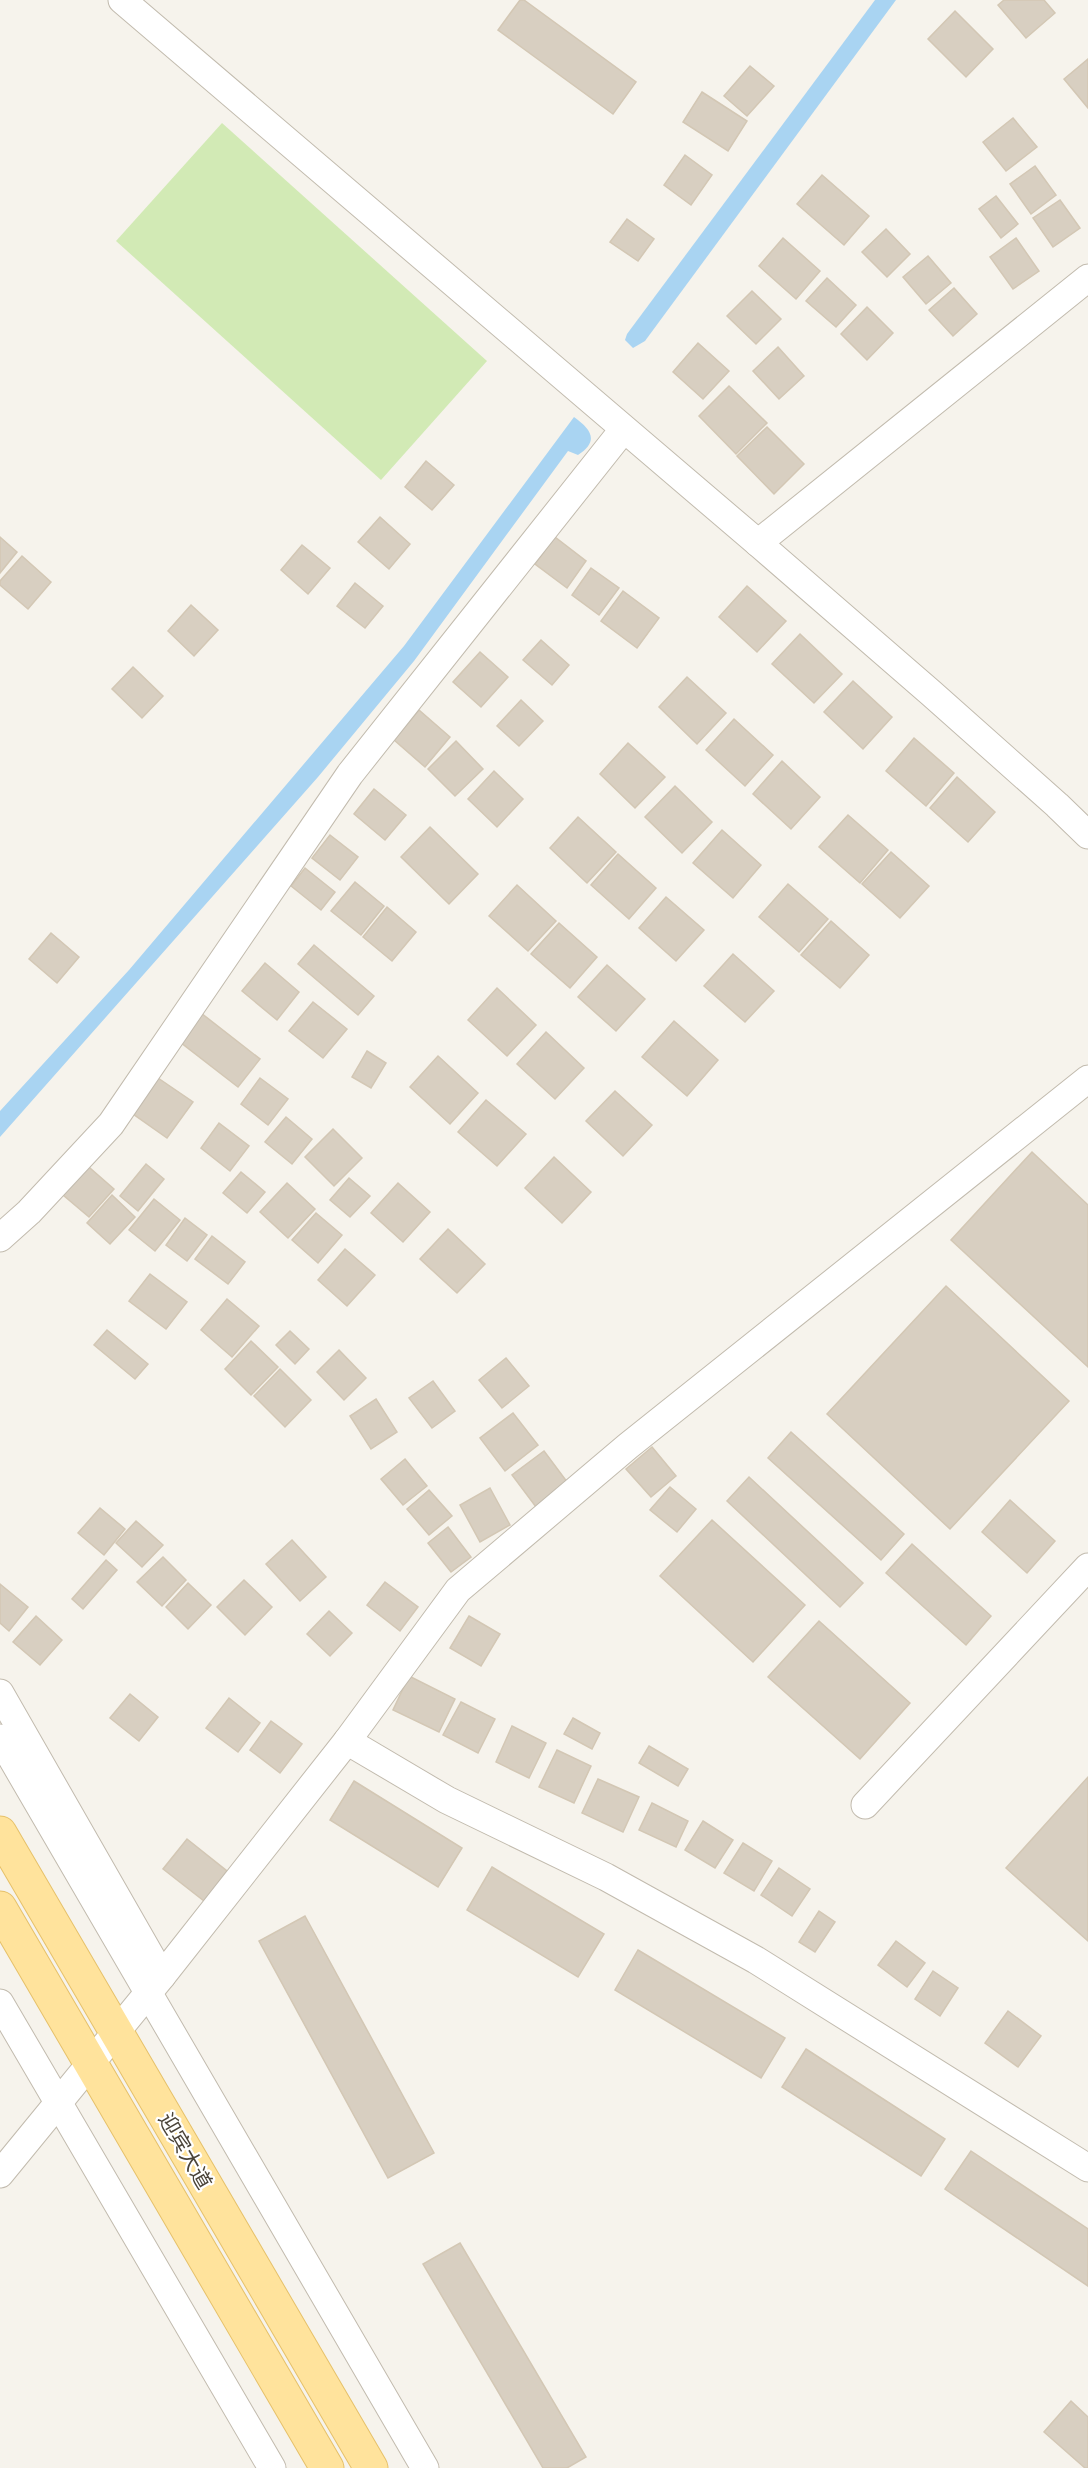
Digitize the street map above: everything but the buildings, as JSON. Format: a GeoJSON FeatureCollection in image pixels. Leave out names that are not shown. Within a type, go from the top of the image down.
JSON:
{"type":"FeatureCollection","features":[{"type":"Feature","properties":{"kind":"main road","name":"迎宾大道"},"geometry":{"type":"LineString","coordinates":[[0,1833],[371,2468]]}},
{"type":"Feature","properties":{"kind":"main road","name":"迎宾大道"},"geometry":{"type":"LineString","coordinates":[[0,1908],[327,2468]]}},
{"type":"Feature","properties":{"kind":"street"},"geometry":{"type":"LineString","coordinates":[[122,0],[758,543],[931,693],[1088,835]]}},
{"type":"Feature","properties":{"kind":"street"},"geometry":{"type":"LineString","coordinates":[[758,543],[1088,278]]}},
{"type":"Feature","properties":{"kind":"street"},"geometry":{"type":"LineString","coordinates":[[0,1238],[29,1212],[111,1124],[350,774],[623,430]]}},
{"type":"Feature","properties":{"kind":"street"},"geometry":{"type":"LineString","coordinates":[[0,2174],[116,2033],[347,1741],[458,1590],[637,1439],[1088,1079]]}},
{"type":"Feature","properties":{"kind":"street"},"geometry":{"type":"LineString","coordinates":[[865,1805],[1088,1567]]}},
{"type":"Feature","properties":{"kind":"street"},"geometry":{"type":"LineString","coordinates":[[0,1693],[155,1984],[425,2468]]}},
{"type":"Feature","properties":{"kind":"street"},"geometry":{"type":"LineString","coordinates":[[0,1738],[155,1984]]}},
{"type":"Feature","properties":{"kind":"street"},"geometry":{"type":"LineString","coordinates":[[347,1741],[447,1800],[606,1877],[756,1960],[1088,2168]]}},
{"type":"Feature","properties":{"kind":"street"},"geometry":{"type":"LineString","coordinates":[[0,2003],[272,2468]]}},
{"type":"Feature","properties":{"kind":"green space"},"geometry":{"type":"Polygon","coordinates":[[[222,123],[487,361],[381,480],[116,241],[222,123]]]}},
{"type":"Feature","properties":{"kind":"water"},"geometry":{"type":"Polygon","coordinates":[[[875,0],[896,0],[645,341],[633,348],[625,340],[627,334],[875,0]]]}},
{"type":"Feature","properties":{"kind":"water"},"geometry":{"type":"Polygon","coordinates":[[[574,417],[589,431],[591,440],[589,445],[578,455],[568,451],[414,661],[318,777],[0,1137],[0,1111],[129,970],[404,646],[574,417]]]}}]}
